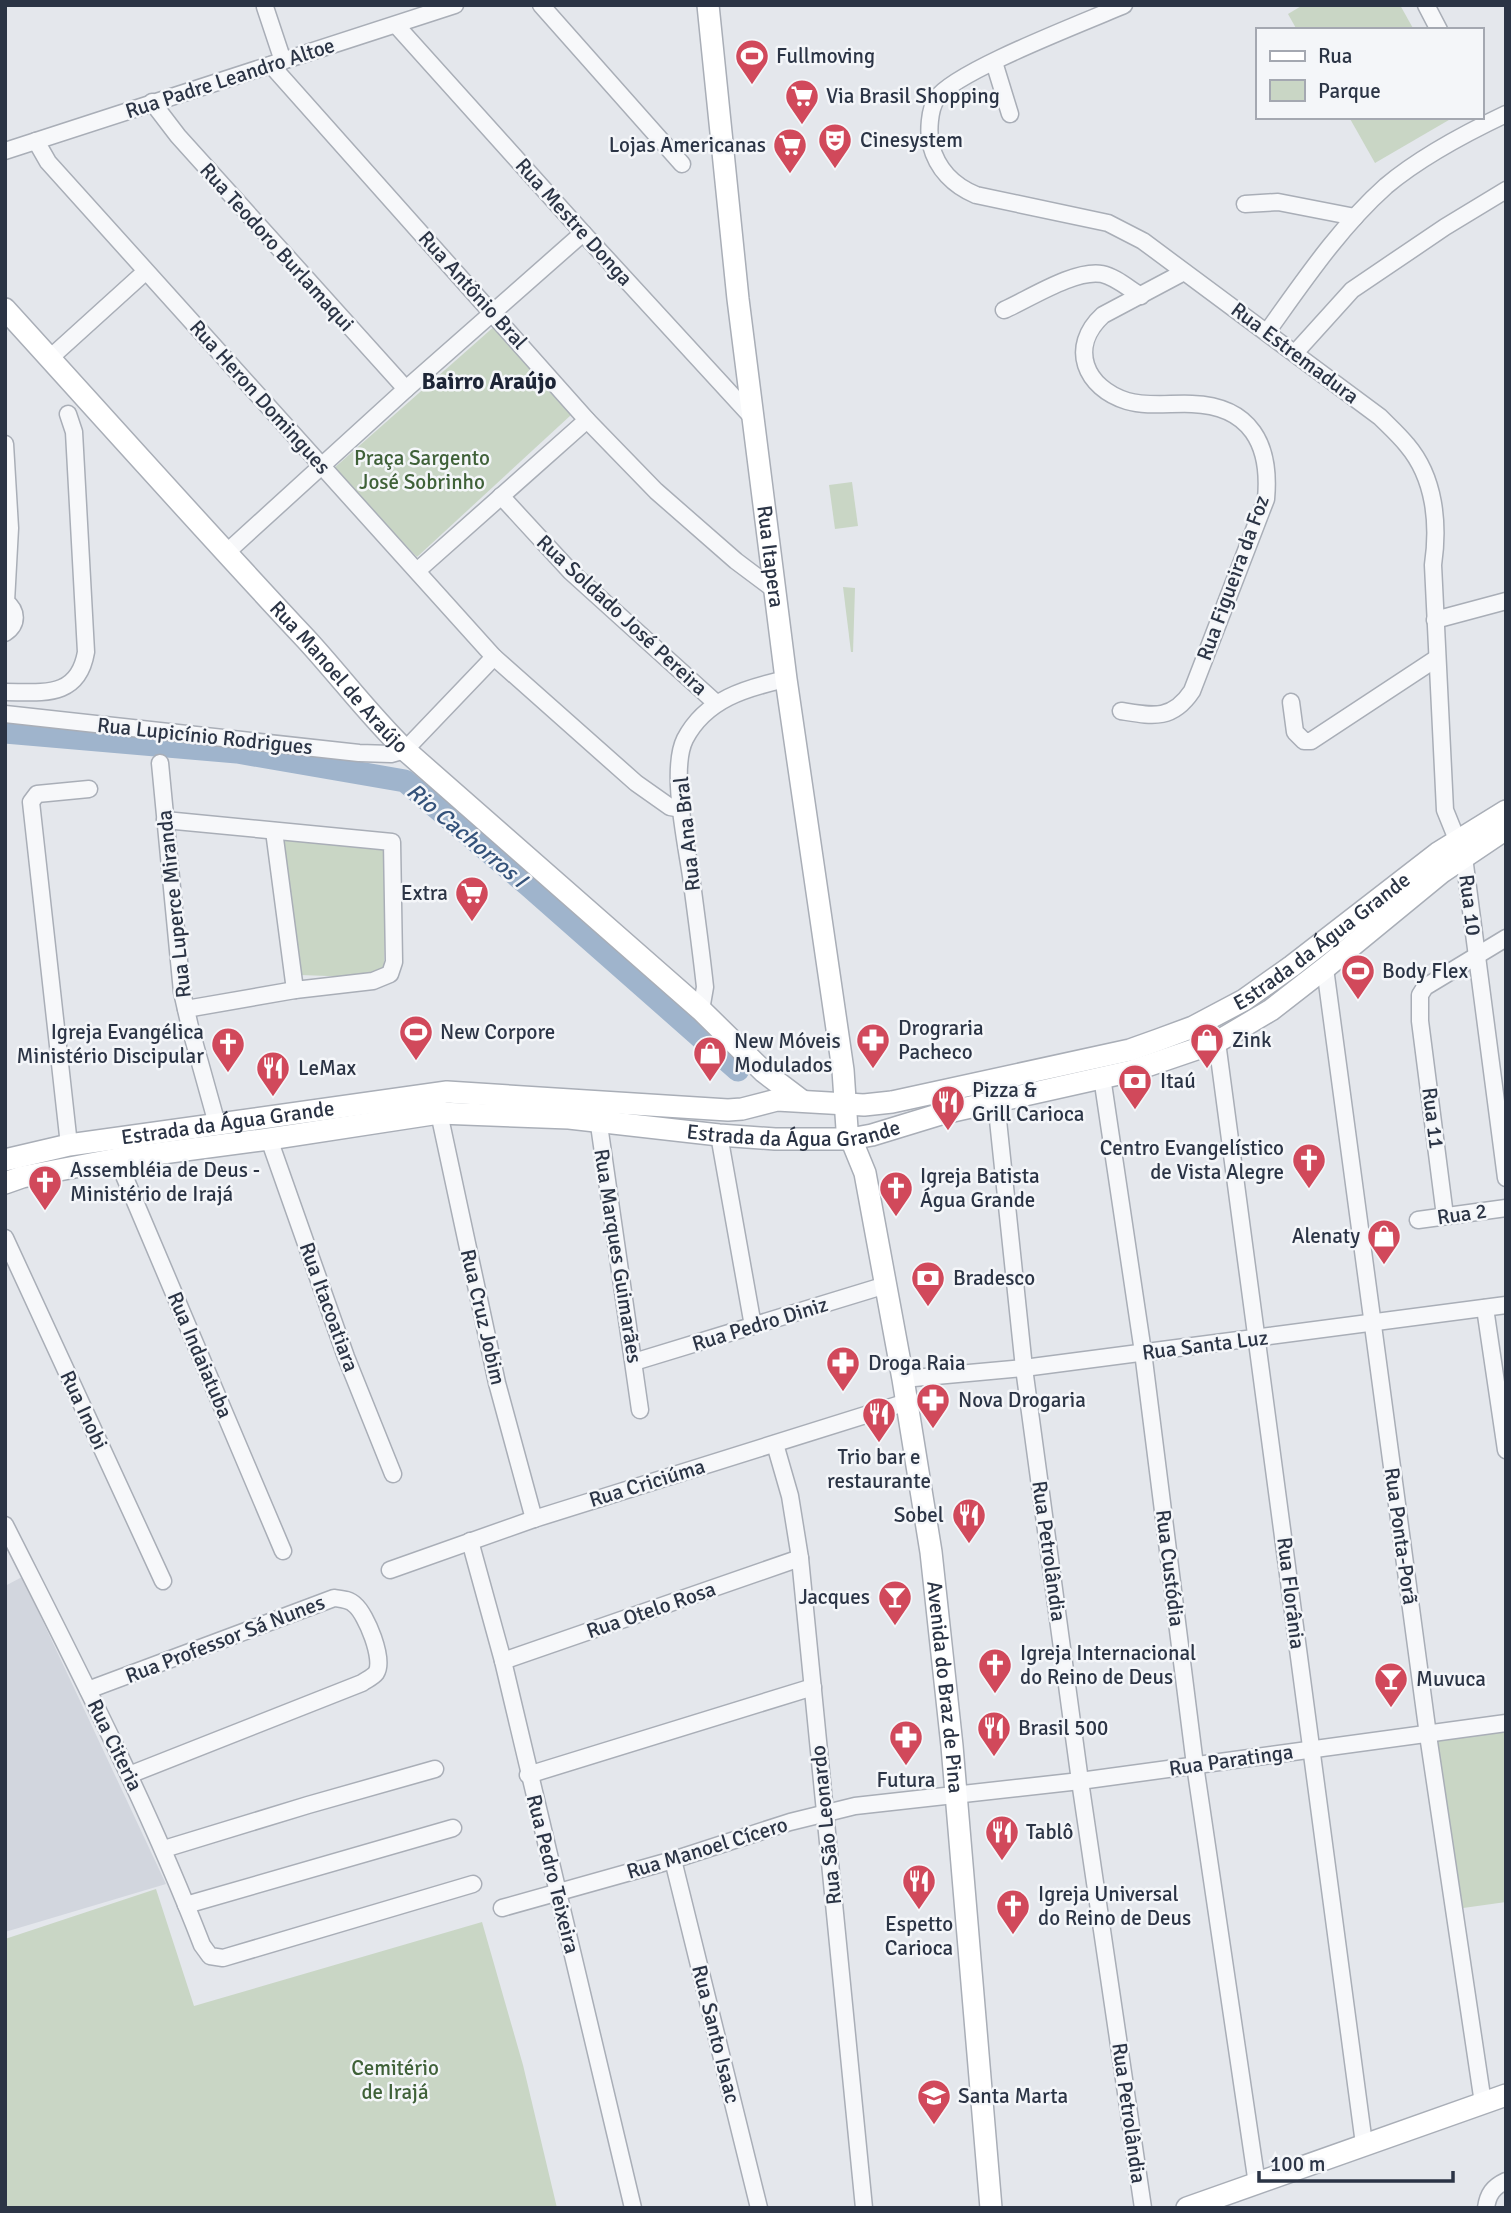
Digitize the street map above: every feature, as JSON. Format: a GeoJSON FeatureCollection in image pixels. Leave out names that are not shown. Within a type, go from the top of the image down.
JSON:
{"type":"FeatureCollection","features":[{"type":"Feature","properties":{"kind":"street","name":"Rua Padre Leandro Altoe"},"geometry":{"type":"LineString","coordinates":[[5,151],[455,5]]}},
{"type":"Feature","properties":{"kind":"street"},"geometry":{"type":"LineString","coordinates":[[541,5],[682,164]]}},
{"type":"Feature","properties":{"kind":"street","name":"Rua Itapera"},"geometry":{"type":"LineString","coordinates":[[708,5],[752,417],[843,1080],[834,1103]]}},
{"type":"Feature","properties":{"kind":"street","name":"Rua Estremadura"},"geometry":{"type":"LineString","coordinates":[[1124,5],[994,62],[949,85],[936,99],[931,120],[930,141],[934,156],[944,172],[961,188],[976,195],[1108,223],[1143,241],[1380,418],[1408,446],[1429,487],[1437,536],[1433,565],[1444,804],[1460,849]]}},
{"type":"Feature","properties":{"kind":"street"},"geometry":{"type":"LineString","coordinates":[[1426,5],[1438,28]]}},
{"type":"Feature","properties":{"kind":"street"},"geometry":{"type":"LineString","coordinates":[[265,7],[277,63]]}},
{"type":"Feature","properties":{"kind":"street","name":"Rua Mestre Donga"},"geometry":{"type":"LineString","coordinates":[[396,24],[752,417]]}},
{"type":"Feature","properties":{"kind":"street"},"geometry":{"type":"LineString","coordinates":[[994,62],[1010,114]]}},
{"type":"Feature","properties":{"kind":"street","name":"Rua Antônio Bral"},"geometry":{"type":"LineString","coordinates":[[277,63],[587,420],[656,491],[736,561],[776,591]]}},
{"type":"Feature","properties":{"kind":"street","name":"Rua Teodoro Burlamaqui"},"geometry":{"type":"LineString","coordinates":[[152,102],[178,136],[406,389]]}},
{"type":"Feature","properties":{"kind":"street"},"geometry":{"type":"LineString","coordinates":[[1484,116],[1506,114]]}},
{"type":"Feature","properties":{"kind":"street"},"geometry":{"type":"LineString","coordinates":[[1267,332],[1355,217],[1387,186],[1480,119]]}},
{"type":"Feature","properties":{"kind":"street","name":"Rua Heron Domingues"},"geometry":{"type":"LineString","coordinates":[[36,141],[48,162],[145,272],[494,657],[636,783],[670,807],[682,809]]}},
{"type":"Feature","properties":{"kind":"street"},"geometry":{"type":"LineString","coordinates":[[1294,352],[1352,290],[1506,190]]}},
{"type":"Feature","properties":{"kind":"street"},"geometry":{"type":"LineString","coordinates":[[1245,204],[1278,202],[1355,217]]}},
{"type":"Feature","properties":{"kind":"street"},"geometry":{"type":"LineString","coordinates":[[226,553],[583,233]]}},
{"type":"Feature","properties":{"kind":"street","name":"Rua Figueira da Foz"},"geometry":{"type":"LineString","coordinates":[[1121,711],[1150,715],[1172,712],[1183,704],[1192,691],[1266,499],[1268,477],[1261,445],[1250,427],[1239,417],[1220,407],[1127,401],[1107,392],[1088,372],[1083,355],[1086,336],[1093,325],[1103,316],[1184,271]]}},
{"type":"Feature","properties":{"kind":"street"},"geometry":{"type":"LineString","coordinates":[[50,358],[145,272]]}},
{"type":"Feature","properties":{"kind":"street"},"geometry":{"type":"LineString","coordinates":[[1004,310],[1089,273],[1104,274],[1140,296]]}},
{"type":"Feature","properties":{"kind":"street","name":"Rua Manoel de Araújo"},"geometry":{"type":"LineString","coordinates":[[5,309],[405,750],[701,1010],[764,1072],[801,1100]]}},
{"type":"Feature","properties":{"kind":"street"},"geometry":{"type":"LineString","coordinates":[[5,692],[54,692],[70,685],[85,662],[74,432],[68,414]]}},
{"type":"Feature","properties":{"kind":"street"},"geometry":{"type":"LineString","coordinates":[[417,570],[587,420]]}},
{"type":"Feature","properties":{"kind":"street"},"geometry":{"type":"LineString","coordinates":[[5,444],[10,528],[6,602],[12,607],[15,622],[5,633]]}},
{"type":"Feature","properties":{"kind":"street","name":"Rua Soldado José Pereira"},"geometry":{"type":"LineString","coordinates":[[501,496],[571,572],[716,703]]}},
{"type":"Feature","properties":{"kind":"street"},"geometry":{"type":"LineString","coordinates":[[1435,620],[1506,601]]}},
{"type":"Feature","properties":{"kind":"street"},"geometry":{"type":"LineString","coordinates":[[405,750],[494,657]]}},
{"type":"Feature","properties":{"kind":"street"},"geometry":{"type":"LineString","coordinates":[[1291,702],[1295,732],[1304,741],[1311,741],[1437,658]]}},
{"type":"Feature","properties":{"kind":"street","name":"Rua Ana Bral"},"geometry":{"type":"LineString","coordinates":[[701,1010],[705,987],[682,809],[679,770],[681,749],[691,729],[716,703],[747,688],[786,679]]}},
{"type":"Feature","properties":{"kind":"street","name":"Rua Lupicínio Rodrigues"},"geometry":{"type":"LineString","coordinates":[[5,714],[359,753],[391,754],[405,750]]}},
{"type":"Feature","properties":{"kind":"street","name":"Rua Luperce Miranda"},"geometry":{"type":"LineString","coordinates":[[160,764],[186,1009],[217,1124]]}},
{"type":"Feature","properties":{"kind":"street"},"geometry":{"type":"LineString","coordinates":[[69,1145],[31,802],[37,794],[89,789]]}},
{"type":"Feature","properties":{"kind":"street","name":"Estrada da Água Grande"},"geometry":{"type":"LineString","coordinates":[[5,1160],[69,1145],[438,1092],[472,1092],[526,1105],[597,1111],[736,1110],[777,1100],[892,1102],[1105,1055],[1143,1046],[1226,1011],[1460,849],[1506,811]]}},
{"type":"Feature","properties":{"kind":"street"},"geometry":{"type":"LineString","coordinates":[[165,820],[393,842],[394,962],[390,974],[373,981],[295,990],[186,1009]]}},
{"type":"Feature","properties":{"kind":"street","name":"Estrada da Água Grande"},"geometry":{"type":"LineString","coordinates":[[597,1111],[719,1135],[775,1139],[850,1139],[944,1113],[1132,1071],[1217,1042],[1271,1010],[1441,872],[1460,849],[1506,829]]}},
{"type":"Feature","properties":{"kind":"street"},"geometry":{"type":"LineString","coordinates":[[274,831],[295,990]]}},
{"type":"Feature","properties":{"kind":"street","name":"Rua 10"},"geometry":{"type":"LineString","coordinates":[[1460,849],[1506,1178]]}},
{"type":"Feature","properties":{"kind":"street"},"geometry":{"type":"LineString","coordinates":[[1477,956],[1506,938]]}},
{"type":"Feature","properties":{"kind":"street","name":"Rua 11"},"geometry":{"type":"LineString","coordinates":[[1445,1216],[1419,995],[1425,987],[1477,956]]}},
{"type":"Feature","properties":{"kind":"street","name":"Rua Ponta-Porã"},"geometry":{"type":"LineString","coordinates":[[1325,968],[1428,1735],[1483,2103]]}},
{"type":"Feature","properties":{"kind":"street","name":"Rua Florânia"},"geometry":{"type":"LineString","coordinates":[[1217,1042],[1364,2144]]}},
{"type":"Feature","properties":{"kind":"street"},"geometry":{"type":"LineString","coordinates":[[764,1072],[765,1126],[775,1139]]}},
{"type":"Feature","properties":{"kind":"street","name":"Rua Custódia"},"geometry":{"type":"LineString","coordinates":[[1102,1077],[1143,1352],[1195,1765],[1257,2184]]}},
{"type":"Feature","properties":{"kind":"street","name":"Rua Petrolândia"},"geometry":{"type":"LineString","coordinates":[[996,1101],[1024,1368],[1080,1781],[1143,2208]]}},
{"type":"Feature","properties":{"kind":"street"},"geometry":{"type":"LineString","coordinates":[[834,1103],[865,1117],[872,1135]]}},
{"type":"Feature","properties":{"kind":"street","name":"Avenida do Braz de Pina"},"geometry":{"type":"LineString","coordinates":[[834,1103],[864,1173],[907,1402],[931,1552],[956,1794],[991,2208]]}},
{"type":"Feature","properties":{"kind":"street","name":"Estrada da Água Grande"},"geometry":{"type":"LineString","coordinates":[[5,1183],[117,1159],[439,1113],[526,1105]]}},
{"type":"Feature","properties":{"kind":"street","name":"Rua Marques Guimarães"},"geometry":{"type":"LineString","coordinates":[[597,1111],[640,1410]]}},
{"type":"Feature","properties":{"kind":"street","name":"Rua Cruz Jobim"},"geometry":{"type":"LineString","coordinates":[[439,1113],[497,1383],[534,1519]]}},
{"type":"Feature","properties":{"kind":"street"},"geometry":{"type":"LineString","coordinates":[[719,1135],[753,1326]]}},
{"type":"Feature","properties":{"kind":"street","name":"Avenida do Braz de Pina"},"geometry":{"type":"LineString","coordinates":[[864,1173],[872,1135]]}},
{"type":"Feature","properties":{"kind":"street","name":"Rua Itacoatiara"},"geometry":{"type":"LineString","coordinates":[[269,1139],[346,1357],[393,1474]]}},
{"type":"Feature","properties":{"kind":"street","name":"Rua Indaiatuba"},"geometry":{"type":"LineString","coordinates":[[117,1159],[283,1551]]}},
{"type":"Feature","properties":{"kind":"street","name":"Rua 2"},"geometry":{"type":"LineString","coordinates":[[1418,1220],[1506,1208]]}},
{"type":"Feature","properties":{"kind":"street","name":"Rua Inobi"},"geometry":{"type":"LineString","coordinates":[[5,1238],[163,1581]]}},
{"type":"Feature","properties":{"kind":"street","name":"Rua Pedro Diniz"},"geometry":{"type":"LineString","coordinates":[[634,1362],[886,1285]]}},
{"type":"Feature","properties":{"kind":"street","name":"Rua Santa Luz"},"geometry":{"type":"LineString","coordinates":[[903,1380],[1024,1368],[1506,1305]]}},
{"type":"Feature","properties":{"kind":"street"},"geometry":{"type":"LineString","coordinates":[[1485,1308],[1506,1450]]}},
{"type":"Feature","properties":{"kind":"street","name":"Rua Criciúma"},"geometry":{"type":"LineString","coordinates":[[390,1570],[534,1519],[907,1402]]}},
{"type":"Feature","properties":{"kind":"street","name":"Rua São Leonardo"},"geometry":{"type":"LineString","coordinates":[[775,1444],[790,1496],[800,1558],[864,2208]]}},
{"type":"Feature","properties":{"kind":"street","name":"Rua Citeria"},"geometry":{"type":"LineString","coordinates":[[5,1525],[129,1775],[164,1849],[206,1952],[211,1956],[223,1958],[473,1885]]}},
{"type":"Feature","properties":{"kind":"street","name":"Rua Pedro Teixeira"},"geometry":{"type":"LineString","coordinates":[[470,1541],[503,1661],[633,2208]]}},
{"type":"Feature","properties":{"kind":"street","name":"Rua Otelo Rosa"},"geometry":{"type":"LineString","coordinates":[[503,1661],[800,1558]]}},
{"type":"Feature","properties":{"kind":"street","name":"Rua Professor Sá Nunes"},"geometry":{"type":"LineString","coordinates":[[88,1690],[334,1598],[348,1599],[357,1606],[370,1631],[379,1664],[375,1674],[362,1684],[129,1775]]}},
{"type":"Feature","properties":{"kind":"street"},"geometry":{"type":"LineString","coordinates":[[528,1775],[813,1687]]}},
{"type":"Feature","properties":{"kind":"street","name":"Rua Paratinga"},"geometry":{"type":"LineString","coordinates":[[956,1794],[1080,1781],[1506,1723]]}},
{"type":"Feature","properties":{"kind":"street"},"geometry":{"type":"LineString","coordinates":[[164,1849],[435,1769]]}},
{"type":"Feature","properties":{"kind":"street","name":"Rua Manoel Cícero"},"geometry":{"type":"LineString","coordinates":[[502,1908],[855,1806],[956,1794]]}},
{"type":"Feature","properties":{"kind":"street"},"geometry":{"type":"LineString","coordinates":[[186,1905],[453,1828]]}},
{"type":"Feature","properties":{"kind":"street","name":"Rua Santo Isaac"},"geometry":{"type":"LineString","coordinates":[[673,1860],[759,2208]]}},
{"type":"Feature","properties":{"kind":"street"},"geometry":{"type":"LineString","coordinates":[[1188,2208],[1506,2095]]}},
{"type":"Feature","properties":{"kind":"street"},"geometry":{"type":"LineString","coordinates":[[1486,2208],[1491,2191],[1496,2185],[1506,2181]]}},
{"type":"Feature","properties":{"kind":"shaded area"},"geometry":{"type":"Polygon","coordinates":[[[22,1577],[166,1884],[5,1932],[5,1586],[22,1577]]]}},
{"type":"Feature","properties":{"kind":"green space"},"geometry":{"type":"Polygon","coordinates":[[[1303,5],[1400,5],[1413,28],[1296,28],[1288,14],[1303,5]]]}},
{"type":"Feature","properties":{"kind":"green space"},"geometry":{"type":"Polygon","coordinates":[[[1350,119],[1451,119],[1375,163],[1350,119]]]}},
{"type":"Feature","properties":{"kind":"green space","name":"Praça Sargento José Sobrinho"},"geometry":{"type":"Polygon","coordinates":[[[497,324],[571,415],[417,557],[333,469],[497,324]]]}},
{"type":"Feature","properties":{"kind":"green space"},"geometry":{"type":"Polygon","coordinates":[[[852,482],[858,526],[835,529],[829,485],[852,482]]]}},
{"type":"Feature","properties":{"kind":"green space"},"geometry":{"type":"Polygon","coordinates":[[[843,587],[855,588],[853,652],[851,652],[843,587]]]}},
{"type":"Feature","properties":{"kind":"green space"},"geometry":{"type":"Polygon","coordinates":[[[280,836],[386,844],[384,978],[300,975],[280,836]]]}},
{"type":"Feature","properties":{"kind":"green space"},"geometry":{"type":"Polygon","coordinates":[[[1506,1726],[1506,1902],[1456,1909],[1433,1738],[1506,1726]]]}},
{"type":"Feature","properties":{"kind":"green space","name":"Cemitério de Irajá"},"geometry":{"type":"Polygon","coordinates":[[[156,1889],[194,2006],[482,1922],[523,2065],[557,2208],[5,2208],[5,1939],[156,1889]]]}},
{"type":"Feature","properties":{"kind":"waterway","name":"Rio Cachorros I"},"geometry":{"type":"LineString","coordinates":[[5,732],[237,752],[405,781],[738,1070]]}},
{"type":"Feature","properties":{"kind":"place","name":"Fullmoving"},"geometry":{"type":"Point","coordinates":[752,86]}},
{"type":"Feature","properties":{"kind":"place","name":"Via Brasil Shopping"},"geometry":{"type":"Point","coordinates":[802,126]}},
{"type":"Feature","properties":{"kind":"place","name":"Cinesystem"},"geometry":{"type":"Point","coordinates":[835,170]}},
{"type":"Feature","properties":{"kind":"place","name":"Lojas Americanas"},"geometry":{"type":"Point","coordinates":[790,175]}},
{"type":"Feature","properties":{"kind":"place","name":"Extra"},"geometry":{"type":"Point","coordinates":[472,923]}},
{"type":"Feature","properties":{"kind":"place","name":"Body Flex"},"geometry":{"type":"Point","coordinates":[1358,1001]}},
{"type":"Feature","properties":{"kind":"place","name":"New Corpore"},"geometry":{"type":"Point","coordinates":[416,1062]}},
{"type":"Feature","properties":{"kind":"place","name":"Drograria Pacheco"},"geometry":{"type":"Point","coordinates":[873,1070]}},
{"type":"Feature","properties":{"kind":"place","name":"Zink"},"geometry":{"type":"Point","coordinates":[1207,1070]}},
{"type":"Feature","properties":{"kind":"place","name":"Igreja Evangélica Ministério Discipular"},"geometry":{"type":"Point","coordinates":[228,1074]}},
{"type":"Feature","properties":{"kind":"place","name":"New Móveis Modulados"},"geometry":{"type":"Point","coordinates":[710,1083]}},
{"type":"Feature","properties":{"kind":"place","name":"LeMax"},"geometry":{"type":"Point","coordinates":[273,1098]}},
{"type":"Feature","properties":{"kind":"place","name":"Itaú"},"geometry":{"type":"Point","coordinates":[1135,1111]}},
{"type":"Feature","properties":{"kind":"place","name":"Pizza & Grill Carioca"},"geometry":{"type":"Point","coordinates":[948,1132]}},
{"type":"Feature","properties":{"kind":"place","name":"Centro Evangelístico de Vista Alegre"},"geometry":{"type":"Point","coordinates":[1309,1190]}},
{"type":"Feature","properties":{"kind":"place","name":"Assembléia de Deus - Ministério de Irajá"},"geometry":{"type":"Point","coordinates":[45,1212]}},
{"type":"Feature","properties":{"kind":"place","name":"Igreja Batista Água Grande"},"geometry":{"type":"Point","coordinates":[896,1218]}},
{"type":"Feature","properties":{"kind":"place","name":"Alenaty"},"geometry":{"type":"Point","coordinates":[1384,1266]}},
{"type":"Feature","properties":{"kind":"place","name":"Bradesco"},"geometry":{"type":"Point","coordinates":[928,1308]}},
{"type":"Feature","properties":{"kind":"place","name":"Droga Raia"},"geometry":{"type":"Point","coordinates":[843,1393]}},
{"type":"Feature","properties":{"kind":"place","name":"Nova Drogaria"},"geometry":{"type":"Point","coordinates":[933,1430]}},
{"type":"Feature","properties":{"kind":"place","name":"Trio bar e restaurante"},"geometry":{"type":"Point","coordinates":[879,1444]}},
{"type":"Feature","properties":{"kind":"place","name":"Sobel"},"geometry":{"type":"Point","coordinates":[969,1545]}},
{"type":"Feature","properties":{"kind":"place","name":"Jacques"},"geometry":{"type":"Point","coordinates":[895,1627]}},
{"type":"Feature","properties":{"kind":"place","name":"Igreja Internacional do Reino de Deus"},"geometry":{"type":"Point","coordinates":[995,1695]}},
{"type":"Feature","properties":{"kind":"place","name":"Muvuca"},"geometry":{"type":"Point","coordinates":[1391,1709]}},
{"type":"Feature","properties":{"kind":"place","name":"Brasil 500"},"geometry":{"type":"Point","coordinates":[994,1758]}},
{"type":"Feature","properties":{"kind":"place","name":"Futura"},"geometry":{"type":"Point","coordinates":[906,1767]}},
{"type":"Feature","properties":{"kind":"place","name":"Tablô"},"geometry":{"type":"Point","coordinates":[1002,1862]}},
{"type":"Feature","properties":{"kind":"place","name":"Espetto Carioca"},"geometry":{"type":"Point","coordinates":[919,1911]}},
{"type":"Feature","properties":{"kind":"place","name":"Igreja Universal do Reino de Deus"},"geometry":{"type":"Point","coordinates":[1013,1936]}},
{"type":"Feature","properties":{"kind":"place","name":"Santa Marta"},"geometry":{"type":"Point","coordinates":[934,2126]}},
{"type":"Feature","properties":{"kind":"district","name":"Bairro Araújo"},"geometry":{"type":"Point","coordinates":[489,381]}}]}
